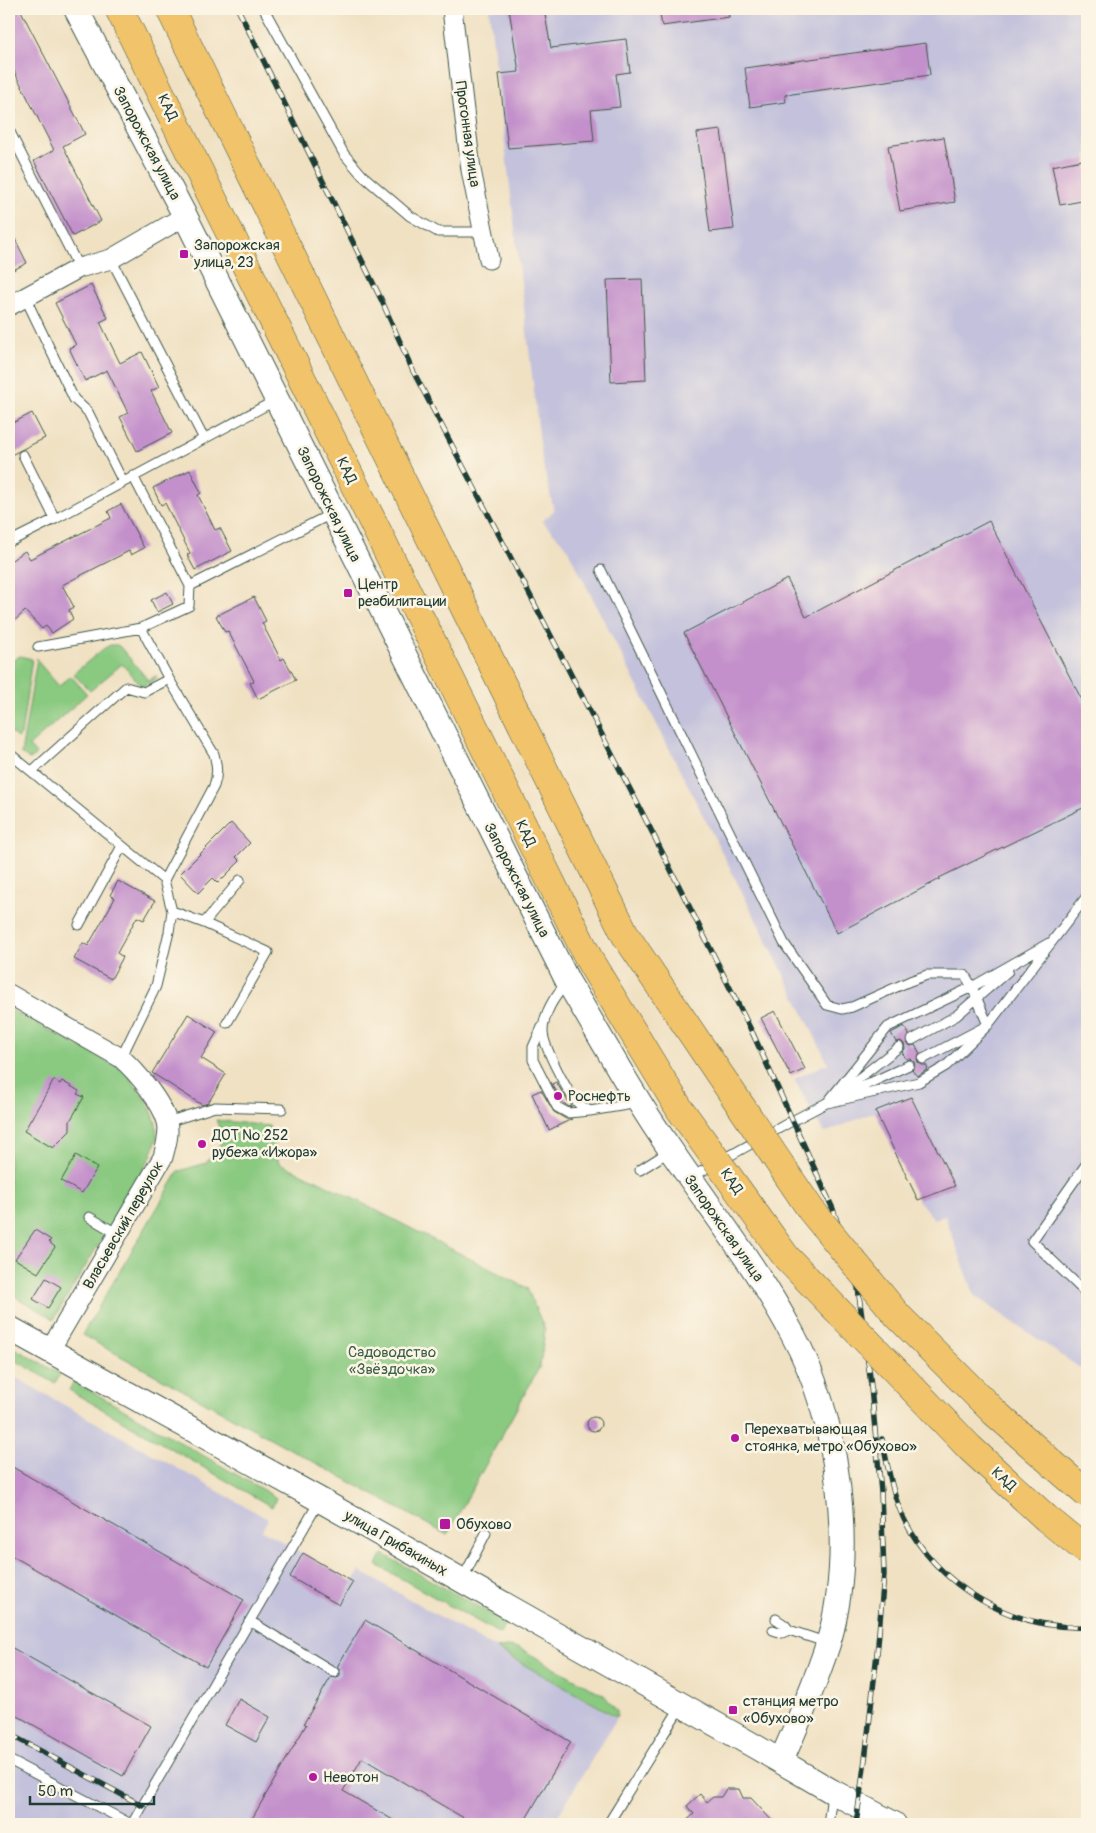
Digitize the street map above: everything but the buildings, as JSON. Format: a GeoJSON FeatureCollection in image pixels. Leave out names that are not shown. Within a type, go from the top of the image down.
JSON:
{"type":"FeatureCollection","features":[{"type":"Feature","properties":{"kind":"highway","name":"КАД"},"geometry":{"type":"LineString","coordinates":[[119,9],[591,963],[680,1108],[786,1258],[970,1448],[1046,1518],[1087,1551]]}},
{"type":"Feature","properties":{"kind":"highway"},"geometry":{"type":"LineString","coordinates":[[170,9],[626,936],[811,1210],[898,1316],[994,1412],[1087,1494]]}},
{"type":"Feature","properties":{"kind":"street","name":"Запорожская улица"},"geometry":{"type":"LineString","coordinates":[[76,9],[185,216],[568,982],[639,1103],[768,1291],[812,1374],[826,1416],[839,1497],[841,1541],[838,1593],[828,1643],[781,1761]]}},
{"type":"Feature","properties":{"kind":"street","name":"Прогонная улица"},"geometry":{"type":"LineString","coordinates":[[452,9],[471,170],[489,259]]}},
{"type":"Feature","properties":{"kind":"street"},"geometry":{"type":"LineString","coordinates":[[17,302],[79,268],[110,259],[185,216]]}},
{"type":"Feature","properties":{"kind":"street","name":"Власьевский переулок"},"geometry":{"type":"LineString","coordinates":[[9,994],[121,1058],[140,1077],[161,1108],[167,1122],[168,1140],[163,1156],[50,1350]]}},
{"type":"Feature","properties":{"kind":"street","name":"улица Грибакиных"},"geometry":{"type":"LineString","coordinates":[[9,1328],[320,1500],[833,1792],[894,1824]]}},
{"type":"Feature","properties":{"kind":"lane"},"geometry":{"type":"LineString","coordinates":[[264,9],[344,154],[362,175],[410,216],[438,232],[484,232]]}},
{"type":"Feature","properties":{"kind":"lane"},"geometry":{"type":"LineString","coordinates":[[9,130],[79,268]]}},
{"type":"Feature","properties":{"kind":"lane"},"geometry":{"type":"LineString","coordinates":[[110,259],[204,439]]}},
{"type":"Feature","properties":{"kind":"lane"},"geometry":{"type":"LineString","coordinates":[[17,302],[74,400],[88,412],[123,482]]}},
{"type":"Feature","properties":{"kind":"lane"},"geometry":{"type":"LineString","coordinates":[[9,542],[277,400]]}},
{"type":"Feature","properties":{"kind":"lane"},"geometry":{"type":"LineString","coordinates":[[23,455],[55,519]]}},
{"type":"Feature","properties":{"kind":"lane"},"geometry":{"type":"LineString","coordinates":[[38,647],[141,628],[189,606],[190,586],[133,476]]}},
{"type":"Feature","properties":{"kind":"lane"},"geometry":{"type":"LineString","coordinates":[[190,586],[334,513]]}},
{"type":"Feature","properties":{"kind":"lane"},"geometry":{"type":"LineString","coordinates":[[601,570],[784,944],[827,1005],[842,1009],[852,1007],[927,975],[965,975],[988,1025]]}},
{"type":"Feature","properties":{"kind":"lane"},"geometry":{"type":"LineString","coordinates":[[141,628],[214,754],[218,774],[214,786],[164,880]]}},
{"type":"Feature","properties":{"kind":"lane"},"geometry":{"type":"LineString","coordinates":[[32,771],[126,688],[144,692],[169,679]]}},
{"type":"Feature","properties":{"kind":"lane"},"geometry":{"type":"LineString","coordinates":[[9,753],[164,880],[172,911],[156,986],[121,1058]]}},
{"type":"Feature","properties":{"kind":"lane"},"geometry":{"type":"LineString","coordinates":[[79,924],[122,846]]}},
{"type":"Feature","properties":{"kind":"lane"},"geometry":{"type":"LineString","coordinates":[[204,923],[240,880]]}},
{"type":"Feature","properties":{"kind":"lane"},"geometry":{"type":"LineString","coordinates":[[827,1103],[919,1082],[946,1066],[988,1025],[1087,896]]}},
{"type":"Feature","properties":{"kind":"lane"},"geometry":{"type":"LineString","coordinates":[[172,911],[204,923],[268,952],[227,1023]]}},
{"type":"Feature","properties":{"kind":"lane"},"geometry":{"type":"LineString","coordinates":[[827,1103],[888,1027],[972,987],[1054,940]]}},
{"type":"Feature","properties":{"kind":"lane"},"geometry":{"type":"LineString","coordinates":[[912,1040],[956,1016],[1025,956]]}},
{"type":"Feature","properties":{"kind":"lane"},"geometry":{"type":"LineString","coordinates":[[568,982],[557,994],[533,1047],[533,1060],[557,1107],[568,1113],[639,1103]]}},
{"type":"Feature","properties":{"kind":"lane"},"geometry":{"type":"LineString","coordinates":[[546,1016],[543,1033],[549,1051],[568,1092],[578,1103],[590,1111]]}},
{"type":"Feature","properties":{"kind":"lane"},"geometry":{"type":"LineString","coordinates":[[923,1059],[988,1025]]}},
{"type":"Feature","properties":{"kind":"lane"},"geometry":{"type":"LineString","coordinates":[[827,1103],[899,1047]]}},
{"type":"Feature","properties":{"kind":"lane"},"geometry":{"type":"LineString","coordinates":[[690,1178],[827,1103],[909,1065]]}},
{"type":"Feature","properties":{"kind":"lane"},"geometry":{"type":"LineString","coordinates":[[167,1122],[215,1107],[282,1109]]}},
{"type":"Feature","properties":{"kind":"lane"},"geometry":{"type":"LineString","coordinates":[[640,1170],[670,1150]]}},
{"type":"Feature","properties":{"kind":"lane"},"geometry":{"type":"LineString","coordinates":[[1087,1163],[1032,1241],[1087,1294]]}},
{"type":"Feature","properties":{"kind":"lane"},"geometry":{"type":"LineString","coordinates":[[89,1216],[118,1234]]}},
{"type":"Feature","properties":{"kind":"lane"},"geometry":{"type":"LineString","coordinates":[[9,1760],[132,1824],[320,1500]]}},
{"type":"Feature","properties":{"kind":"lane"},"geometry":{"type":"LineString","coordinates":[[462,1581],[486,1533]]}},
{"type":"Feature","properties":{"kind":"lane"},"geometry":{"type":"LineString","coordinates":[[776,1619],[789,1630],[828,1643]]}},
{"type":"Feature","properties":{"kind":"lane"},"geometry":{"type":"LineString","coordinates":[[250,1621],[334,1672]]}},
{"type":"Feature","properties":{"kind":"lane"},"geometry":{"type":"LineString","coordinates":[[773,1630],[782,1633],[789,1630]]}},
{"type":"Feature","properties":{"kind":"lane"},"geometry":{"type":"LineString","coordinates":[[608,1824],[681,1706]]}},
{"type":"Feature","properties":{"kind":"lane"},"geometry":{"type":"LineString","coordinates":[[828,1824],[833,1792]]}},
{"type":"Feature","properties":{"kind":"shaded area"},"geometry":{"type":"Polygon","coordinates":[[[489,9],[1087,9],[1087,1373],[975,1296],[945,1216],[934,1219],[918,1200],[875,1112],[824,1133],[794,1079],[828,1063],[566,546],[542,521],[554,511],[542,460],[489,9]]]}},
{"type":"Feature","properties":{"kind":"shaded area"},"geometry":{"type":"Polygon","coordinates":[[[9,1374],[268,1519],[262,1530],[352,1582],[360,1571],[617,1718],[553,1824],[9,1824],[9,1374]]]}},
{"type":"Feature","properties":{"kind":"green space"},"geometry":{"type":"Polygon","coordinates":[[[110,645],[120,647],[148,680],[156,676],[157,678],[142,687],[122,664],[90,691],[73,674],[110,645]]]}},
{"type":"Feature","properties":{"kind":"green space"},"geometry":{"type":"Polygon","coordinates":[[[20,656],[32,659],[21,735],[17,738],[9,731],[9,663],[20,656]]]}},
{"type":"Feature","properties":{"kind":"green space"},"geometry":{"type":"Polygon","coordinates":[[[37,658],[39,663],[59,686],[71,676],[87,694],[29,746],[36,754],[33,758],[29,759],[21,754],[37,658]]]}},
{"type":"Feature","properties":{"kind":"green space"},"geometry":{"type":"Polygon","coordinates":[[[9,1009],[125,1071],[149,1105],[156,1122],[157,1139],[151,1156],[54,1319],[9,1293],[9,1009]]]}},
{"type":"Feature","properties":{"kind":"green space","name":"Садоводство «Звёздочка»"},"geometry":{"type":"Polygon","coordinates":[[[216,1120],[269,1126],[279,1163],[319,1181],[527,1288],[545,1330],[540,1366],[447,1535],[82,1335],[179,1171],[206,1163],[224,1139],[216,1120]]]}},
{"type":"Feature","properties":{"kind":"green space"},"geometry":{"type":"Polygon","coordinates":[[[9,1345],[60,1374],[55,1383],[9,1357],[9,1345]]]}},
{"type":"Feature","properties":{"kind":"green space"},"geometry":{"type":"Polygon","coordinates":[[[74,1381],[272,1495],[276,1498],[272,1507],[69,1390],[74,1381]]]}},
{"type":"Feature","properties":{"kind":"green space"},"geometry":{"type":"Polygon","coordinates":[[[383,1554],[506,1622],[500,1634],[377,1565],[383,1554]]]}},
{"type":"Feature","properties":{"kind":"green space"},"geometry":{"type":"Polygon","coordinates":[[[506,1647],[519,1648],[604,1695],[617,1711],[617,1717],[496,1649],[506,1647]]]}},
{"type":"Feature","properties":{"kind":"railway"},"geometry":{"type":"LineString","coordinates":[[238,9],[381,299],[413,371],[650,828],[753,1034],[833,1209],[858,1288],[870,1377],[881,1492],[884,1574],[866,1752],[856,1824]]}},
{"type":"Feature","properties":{"kind":"railway"},"geometry":{"type":"LineString","coordinates":[[882,1439],[896,1500],[904,1519],[919,1543],[937,1565],[957,1584],[980,1600],[1032,1621],[1059,1626],[1087,1627]]}},
{"type":"Feature","properties":{"kind":"railway"},"geometry":{"type":"LineString","coordinates":[[9,1734],[143,1806]]}},
{"type":"Feature","properties":{"kind":"place","name":"Запорожская улица, 23"},"geometry":{"type":"Point","coordinates":[184,254]}},
{"type":"Feature","properties":{"kind":"place","name":"Центр реабилитации"},"geometry":{"type":"Point","coordinates":[348,593]}},
{"type":"Feature","properties":{"kind":"place","name":"Роснефть"},"geometry":{"type":"Point","coordinates":[558,1096]}},
{"type":"Feature","properties":{"kind":"place","name":"ДОТ № 252 рубежа «Ижора»"},"geometry":{"type":"Point","coordinates":[202,1144]}},
{"type":"Feature","properties":{"kind":"place","name":"Перехватывающая стоянка, метро «Обухово»"},"geometry":{"type":"Point","coordinates":[735,1438]}},
{"type":"Feature","properties":{"kind":"place","name":"Обухово"},"geometry":{"type":"Point","coordinates":[445,1524]}},
{"type":"Feature","properties":{"kind":"place","name":"станция метро «Обухово»"},"geometry":{"type":"Point","coordinates":[733,1710]}},
{"type":"Feature","properties":{"kind":"place","name":"Невотон"},"geometry":{"type":"Point","coordinates":[313,1777]}}]}
